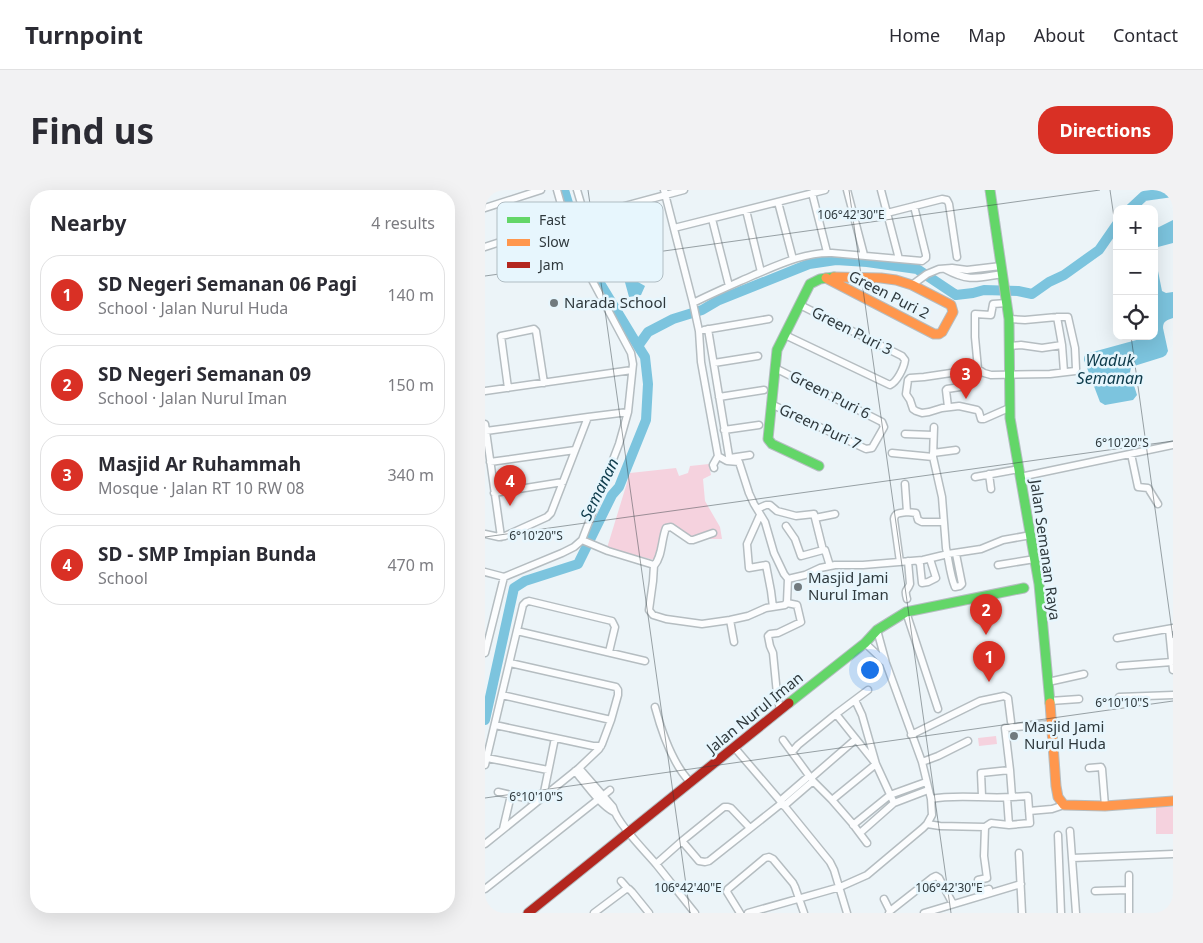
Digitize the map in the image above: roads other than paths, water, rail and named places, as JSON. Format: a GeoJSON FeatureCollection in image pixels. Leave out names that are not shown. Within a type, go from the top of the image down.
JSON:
{"type":"FeatureCollection","features":[{"type":"Feature","properties":{"kind":"street"},"geometry":{"type":"LineString","coordinates":[[504,202],[541,190]]}},
{"type":"Feature","properties":{"kind":"street"},"geometry":{"type":"LineString","coordinates":[[557,190],[561,202]]}},
{"type":"Feature","properties":{"kind":"street"},"geometry":{"type":"LineString","coordinates":[[635,202],[665,193],[684,190]]}},
{"type":"Feature","properties":{"kind":"street"},"geometry":{"type":"LineString","coordinates":[[675,228],[825,190]]}},
{"type":"Feature","properties":{"kind":"street"},"geometry":{"type":"LineString","coordinates":[[847,190],[864,255]]}},
{"type":"Feature","properties":{"kind":"street"},"geometry":{"type":"LineString","coordinates":[[881,190],[899,259]]}},
{"type":"Feature","properties":{"kind":"street","name":"Jalan Semanan Raya"},"geometry":{"type":"LineString","coordinates":[[990,190],[1009,319],[1009,408],[1011,428],[1035,559],[1050,701],[1056,791],[1064,805]]}},
{"type":"Feature","properties":{"kind":"street"},"geometry":{"type":"LineString","coordinates":[[665,193],[699,330],[701,362],[718,456],[713,465],[714,468]]}},
{"type":"Feature","properties":{"kind":"street"},"geometry":{"type":"LineString","coordinates":[[812,193],[827,252]]}},
{"type":"Feature","properties":{"kind":"street"},"geometry":{"type":"LineString","coordinates":[[887,213],[942,199],[947,200],[957,257]]}},
{"type":"Feature","properties":{"kind":"street"},"geometry":{"type":"LineString","coordinates":[[778,202],[793,260]]}},
{"type":"Feature","properties":{"kind":"street"},"geometry":{"type":"LineString","coordinates":[[485,208],[497,204]]}},
{"type":"Feature","properties":{"kind":"street"},"geometry":{"type":"LineString","coordinates":[[694,305],[729,286],[761,272],[793,260],[827,252],[922,261],[926,258],[914,206]]}},
{"type":"Feature","properties":{"kind":"street"},"geometry":{"type":"LineString","coordinates":[[746,210],[761,272]]}},
{"type":"Feature","properties":{"kind":"street"},"geometry":{"type":"LineString","coordinates":[[712,218],[729,286]]}},
{"type":"Feature","properties":{"kind":"street"},"geometry":{"type":"LineString","coordinates":[[485,247],[497,243]]}},
{"type":"Feature","properties":{"kind":"street"},"geometry":{"type":"LineString","coordinates":[[819,466],[772,444],[768,437],[777,350],[810,284],[826,278],[881,278],[915,282],[933,271],[956,268],[975,269],[1003,279]]}},
{"type":"Feature","properties":{"kind":"street"},"geometry":{"type":"LineString","coordinates":[[944,269],[963,278],[1003,279]]}},
{"type":"Feature","properties":{"kind":"street"},"geometry":{"type":"LineString","coordinates":[[975,269],[977,278]]}},
{"type":"Feature","properties":{"kind":"street","name":"Green Puri 2"},"geometry":{"type":"LineString","coordinates":[[826,278],[934,334],[939,334],[953,314],[953,309],[951,305],[915,282]]}},
{"type":"Feature","properties":{"kind":"street"},"geometry":{"type":"LineString","coordinates":[[485,572],[504,578],[574,547],[583,540],[619,444],[628,412],[633,364],[631,353],[593,282]]}},
{"type":"Feature","properties":{"kind":"street"},"geometry":{"type":"LineString","coordinates":[[1007,303],[993,304],[991,315],[975,314],[975,337],[979,369],[991,375],[1050,374],[1075,371],[1075,348],[1069,318],[1066,316],[1025,320],[1009,319]]}},
{"type":"Feature","properties":{"kind":"street","name":"Green Puri 3"},"geometry":{"type":"LineString","coordinates":[[785,335],[887,384],[892,384],[895,381],[904,365],[905,360],[902,356],[800,305]]}},
{"type":"Feature","properties":{"kind":"street"},"geometry":{"type":"LineString","coordinates":[[1057,317],[1064,372]]}},
{"type":"Feature","properties":{"kind":"street"},"geometry":{"type":"LineString","coordinates":[[699,330],[769,319]]}},
{"type":"Feature","properties":{"kind":"street"},"geometry":{"type":"LineString","coordinates":[[508,388],[501,336],[534,329],[536,331],[544,383]]}},
{"type":"Feature","properties":{"kind":"street"},"geometry":{"type":"LineString","coordinates":[[708,329],[730,458],[750,455]]}},
{"type":"Feature","properties":{"kind":"street"},"geometry":{"type":"LineString","coordinates":[[1010,346],[1021,345],[1042,348],[1062,345]]}},
{"type":"Feature","properties":{"kind":"street"},"geometry":{"type":"LineString","coordinates":[[713,363],[758,356]]}},
{"type":"Feature","properties":{"kind":"street","name":"Green Puri 6"},"geometry":{"type":"LineString","coordinates":[[775,368],[881,421],[883,425]]}},
{"type":"Feature","properties":{"kind":"street"},"geometry":{"type":"LineString","coordinates":[[979,369],[909,379],[906,394],[913,408],[922,413],[959,406],[977,410],[982,419],[1009,408]]}},
{"type":"Feature","properties":{"kind":"street"},"geometry":{"type":"LineString","coordinates":[[485,392],[632,370]]}},
{"type":"Feature","properties":{"kind":"street"},"geometry":{"type":"LineString","coordinates":[[948,407],[946,390],[960,387],[958,372]]}},
{"type":"Feature","properties":{"kind":"street"},"geometry":{"type":"LineString","coordinates":[[719,397],[764,390]]}},
{"type":"Feature","properties":{"kind":"street","name":"Green Puri 7"},"geometry":{"type":"LineString","coordinates":[[771,404],[866,449],[874,446],[884,427],[883,425]]}},
{"type":"Feature","properties":{"kind":"street"},"geometry":{"type":"LineString","coordinates":[[501,537],[485,428],[628,412]]}},
{"type":"Feature","properties":{"kind":"street"},"geometry":{"type":"LineString","coordinates":[[485,534],[501,537],[551,513],[587,416]]}},
{"type":"Feature","properties":{"kind":"street"},"geometry":{"type":"LineString","coordinates":[[724,430],[759,425]]}},
{"type":"Feature","properties":{"kind":"street"},"geometry":{"type":"LineString","coordinates":[[934,427],[933,455],[940,486],[947,551],[955,587],[962,584],[956,554]]}},
{"type":"Feature","properties":{"kind":"street"},"geometry":{"type":"LineString","coordinates":[[905,434],[933,435]]}},
{"type":"Feature","properties":{"kind":"street"},"geometry":{"type":"LineString","coordinates":[[975,477],[989,474],[1020,473],[1131,454],[1173,444]]}},
{"type":"Feature","properties":{"kind":"street"},"geometry":{"type":"LineString","coordinates":[[490,462],[575,450]]}},
{"type":"Feature","properties":{"kind":"street"},"geometry":{"type":"LineString","coordinates":[[892,453],[933,455],[956,450]]}},
{"type":"Feature","properties":{"kind":"street"},"geometry":{"type":"LineString","coordinates":[[1131,454],[1138,487],[1148,488],[1158,504]]}},
{"type":"Feature","properties":{"kind":"street"},"geometry":{"type":"LineString","coordinates":[[718,456],[727,461],[739,462],[749,493],[765,522],[774,553],[788,579],[787,603]]}},
{"type":"Feature","properties":{"kind":"street"},"geometry":{"type":"LineString","coordinates":[[989,474],[991,489]]}},
{"type":"Feature","properties":{"kind":"street"},"geometry":{"type":"LineString","coordinates":[[494,493],[563,482]]}},
{"type":"Feature","properties":{"kind":"street"},"geometry":{"type":"LineString","coordinates":[[905,484],[907,512]]}},
{"type":"Feature","properties":{"kind":"street"},"geometry":{"type":"LineString","coordinates":[[773,607],[766,565],[749,568],[747,544],[759,512],[765,505],[770,505],[777,511],[796,516],[814,514],[823,550],[825,550],[830,566]]}},
{"type":"Feature","properties":{"kind":"street"},"geometry":{"type":"LineString","coordinates":[[900,562],[894,519],[897,513],[915,512],[918,520],[922,522],[943,522]]}},
{"type":"Feature","properties":{"kind":"street"},"geometry":{"type":"LineString","coordinates":[[815,518],[835,514]]}},
{"type":"Feature","properties":{"kind":"street"},"geometry":{"type":"LineString","coordinates":[[786,526],[795,539],[801,556],[823,550]]}},
{"type":"Feature","properties":{"kind":"street"},"geometry":{"type":"LineString","coordinates":[[713,533],[690,540],[671,527],[666,528],[659,558],[654,566],[649,610],[653,615],[665,620],[702,624],[748,616],[760,610],[787,603],[797,604],[801,622],[768,636],[773,653],[780,710]]}},
{"type":"Feature","properties":{"kind":"street"},"geometry":{"type":"LineString","coordinates":[[788,579],[830,566],[930,559],[981,549],[1003,540],[1031,535]]}},
{"type":"Feature","properties":{"kind":"street"},"geometry":{"type":"LineString","coordinates":[[583,540],[608,551],[650,563],[654,566]]}},
{"type":"Feature","properties":{"kind":"street"},"geometry":{"type":"LineString","coordinates":[[918,561],[922,583],[936,578],[930,559]]}},
{"type":"Feature","properties":{"kind":"street"},"geometry":{"type":"LineString","coordinates":[[998,565],[1035,559]]}},
{"type":"Feature","properties":{"kind":"street"},"geometry":{"type":"LineString","coordinates":[[907,599],[905,592],[910,584],[908,561]]}},
{"type":"Feature","properties":{"kind":"street"},"geometry":{"type":"LineString","coordinates":[[485,653],[504,578]]}},
{"type":"Feature","properties":{"kind":"street","name":"Jalan Nurul Iman"},"geometry":{"type":"LineString","coordinates":[[528,913],[865,643],[877,630],[906,612],[1024,588]]}},
{"type":"Feature","properties":{"kind":"street"},"geometry":{"type":"LineString","coordinates":[[485,765],[523,605],[526,602],[529,601],[612,620],[615,627],[609,652]]}},
{"type":"Feature","properties":{"kind":"street"},"geometry":{"type":"LineString","coordinates":[[906,612],[938,709]]}},
{"type":"Feature","properties":{"kind":"street"},"geometry":{"type":"LineString","coordinates":[[730,620],[734,642]]}},
{"type":"Feature","properties":{"kind":"street"},"geometry":{"type":"LineString","coordinates":[[1117,638],[1171,629],[1173,670]]}},
{"type":"Feature","properties":{"kind":"street"},"geometry":{"type":"LineString","coordinates":[[748,913],[840,887],[867,875],[927,824],[932,815],[931,799],[921,762],[886,663],[877,630]]}},
{"type":"Feature","properties":{"kind":"street"},"geometry":{"type":"LineString","coordinates":[[517,631],[645,661]]}},
{"type":"Feature","properties":{"kind":"street"},"geometry":{"type":"LineString","coordinates":[[865,643],[886,663]]}},
{"type":"Feature","properties":{"kind":"street"},"geometry":{"type":"LineString","coordinates":[[1120,666],[1173,662]]}},
{"type":"Feature","properties":{"kind":"street"},"geometry":{"type":"LineString","coordinates":[[485,844],[577,769],[601,746],[611,720],[618,690],[616,687],[510,663]]}},
{"type":"Feature","properties":{"kind":"street"},"geometry":{"type":"LineString","coordinates":[[1048,682],[1084,674]]}},
{"type":"Feature","properties":{"kind":"street"},"geometry":{"type":"LineString","coordinates":[[792,752],[836,714],[868,690]]}},
{"type":"Feature","properties":{"kind":"street"},"geometry":{"type":"LineString","coordinates":[[502,695],[611,720]]}},
{"type":"Feature","properties":{"kind":"street"},"geometry":{"type":"LineString","coordinates":[[1119,697],[1173,695]]}},
{"type":"Feature","properties":{"kind":"street"},"geometry":{"type":"LineString","coordinates":[[911,734],[980,702],[1004,696],[1008,698],[1011,722]]}},
{"type":"Feature","properties":{"kind":"street"},"geometry":{"type":"LineString","coordinates":[[1050,701],[1079,699]]}},
{"type":"Feature","properties":{"kind":"street"},"geometry":{"type":"LineString","coordinates":[[855,700],[862,715],[876,764],[894,803]]}},
{"type":"Feature","properties":{"kind":"street"},"geometry":{"type":"LineString","coordinates":[[655,707],[660,728],[667,745],[682,772],[690,782]]}},
{"type":"Feature","properties":{"kind":"street"},"geometry":{"type":"LineString","coordinates":[[836,714],[876,764]]}},
{"type":"Feature","properties":{"kind":"street"},"geometry":{"type":"LineString","coordinates":[[1009,824],[1010,770],[1005,728],[1052,724]]}},
{"type":"Feature","properties":{"kind":"street"},"geometry":{"type":"LineString","coordinates":[[495,725],[593,746],[601,746]]}},
{"type":"Feature","properties":{"kind":"street"},"geometry":{"type":"LineString","coordinates":[[540,799],[555,738]]}},
{"type":"Feature","properties":{"kind":"street"},"geometry":{"type":"LineString","coordinates":[[682,841],[699,861],[707,862],[782,803],[856,739]]}},
{"type":"Feature","properties":{"kind":"street"},"geometry":{"type":"LineString","coordinates":[[783,740],[811,778],[832,800],[867,843]]}},
{"type":"Feature","properties":{"kind":"street"},"geometry":{"type":"LineString","coordinates":[[921,762],[968,742]]}},
{"type":"Feature","properties":{"kind":"street"},"geometry":{"type":"LineString","coordinates":[[733,747],[830,862],[840,887],[847,913]]}},
{"type":"Feature","properties":{"kind":"street"},"geometry":{"type":"LineString","coordinates":[[487,758],[548,770]]}},
{"type":"Feature","properties":{"kind":"street"},"geometry":{"type":"LineString","coordinates":[[832,800],[876,764]]}},
{"type":"Feature","properties":{"kind":"street"},"geometry":{"type":"LineString","coordinates":[[1089,768],[1101,767],[1102,769],[1105,806]]}},
{"type":"Feature","properties":{"kind":"street"},"geometry":{"type":"LineString","coordinates":[[577,769],[613,808],[629,832],[695,913]]}},
{"type":"Feature","properties":{"kind":"street"},"geometry":{"type":"LineString","coordinates":[[982,796],[981,773],[1010,770]]}},
{"type":"Feature","properties":{"kind":"street"},"geometry":{"type":"LineString","coordinates":[[853,825],[890,795],[926,782]]}},
{"type":"Feature","properties":{"kind":"street"},"geometry":{"type":"LineString","coordinates":[[485,889],[610,790]]}},
{"type":"Feature","properties":{"kind":"street"},"geometry":{"type":"LineString","coordinates":[[860,833],[894,803],[928,790]]}},
{"type":"Feature","properties":{"kind":"street"},"geometry":{"type":"LineString","coordinates":[[498,792],[540,799]]}},
{"type":"Feature","properties":{"kind":"street"},"geometry":{"type":"LineString","coordinates":[[503,829],[511,795]]}},
{"type":"Feature","properties":{"kind":"street"},"geometry":{"type":"LineString","coordinates":[[927,824],[985,827],[991,823],[1030,823],[1028,796],[931,799]]}},
{"type":"Feature","properties":{"kind":"street"},"geometry":{"type":"LineString","coordinates":[[1029,811],[1052,809],[1064,805],[1105,806],[1173,801]]}},
{"type":"Feature","properties":{"kind":"street"},"geometry":{"type":"LineString","coordinates":[[656,864],[725,807],[731,808],[750,828]]}},
{"type":"Feature","properties":{"kind":"street"},"geometry":{"type":"LineString","coordinates":[[985,827],[984,856],[987,878],[978,880],[982,891],[992,888],[994,892]]}},
{"type":"Feature","properties":{"kind":"street"},"geometry":{"type":"LineString","coordinates":[[1070,831],[1075,913]]}},
{"type":"Feature","properties":{"kind":"street"},"geometry":{"type":"LineString","coordinates":[[1058,835],[1061,913]]}},
{"type":"Feature","properties":{"kind":"street"},"geometry":{"type":"LineString","coordinates":[[1019,853],[1022,913]]}},
{"type":"Feature","properties":{"kind":"street"},"geometry":{"type":"LineString","coordinates":[[1072,858],[1173,854]]}},
{"type":"Feature","properties":{"kind":"street"},"geometry":{"type":"LineString","coordinates":[[741,913],[729,896],[728,889],[765,858],[769,857],[773,859],[793,883],[803,913]]}},
{"type":"Feature","properties":{"kind":"street"},"geometry":{"type":"LineString","coordinates":[[1129,875],[1129,913]]}},
{"type":"Feature","properties":{"kind":"street"},"geometry":{"type":"LineString","coordinates":[[884,899],[889,912],[936,876],[939,878],[953,904]]}},
{"type":"Feature","properties":{"kind":"street"},"geometry":{"type":"LineString","coordinates":[[621,881],[649,913]]}},
{"type":"Feature","properties":{"kind":"street"},"geometry":{"type":"LineString","coordinates":[[924,913],[1021,884]]}},
{"type":"Feature","properties":{"kind":"street"},"geometry":{"type":"LineString","coordinates":[[594,913],[603,910],[623,890],[628,889]]}},
{"type":"Feature","properties":{"kind":"street"},"geometry":{"type":"LineString","coordinates":[[1095,891],[1128,890]]}},
{"type":"Feature","properties":{"kind":"water"},"geometry":{"type":"Polygon","coordinates":[[[1173,220],[1173,243],[1158,247],[1158,228],[1173,220]]]}},
{"type":"Feature","properties":{"kind":"water","name":"Waduk Semanan"},"geometry":{"type":"Polygon","coordinates":[[[1158,271],[1162,291],[1166,293],[1173,292],[1173,318],[1166,321],[1163,326],[1168,351],[1163,357],[1131,367],[1130,373],[1137,395],[1133,400],[1105,405],[1100,402],[1084,360],[1088,353],[1136,340],[1158,340],[1158,271]]]}},
{"type":"Feature","properties":{"kind":"water"},"geometry":{"type":"Polygon","coordinates":[[[625,282],[638,282],[645,286],[641,295],[629,297],[625,282]]]}},
{"type":"Feature","properties":{"kind":"waterway"},"geometry":{"type":"LineString","coordinates":[[564,190],[568,202]]}},
{"type":"Feature","properties":{"kind":"waterway"},"geometry":{"type":"LineString","coordinates":[[1134,205],[1144,196],[1173,192]]}},
{"type":"Feature","properties":{"kind":"waterway"},"geometry":{"type":"LineString","coordinates":[[599,282],[638,346],[648,332],[673,319],[702,310],[719,300],[809,264],[836,260],[917,269],[956,295],[984,290],[1018,291],[1032,294],[1049,282],[1064,275],[1099,250],[1113,230]]}},
{"type":"Feature","properties":{"kind":"waterway","name":"Semanan"},"geometry":{"type":"LineString","coordinates":[[485,720],[514,588],[525,581],[578,564],[612,495],[619,487],[646,420],[648,384],[645,357],[638,346]]}},
{"type":"Feature","properties":{"kind":"place","name":"Narada School"},"geometry":{"type":"Point","coordinates":[554,303]}},
{"type":"Feature","properties":{"kind":"place","name":"Masjid Ar Ruhammah"},"geometry":{"type":"Point","coordinates":[966,399]}},
{"type":"Feature","properties":{"kind":"place","name":"SD - SMP Impian Bunda"},"geometry":{"type":"Point","coordinates":[510,506]}},
{"type":"Feature","properties":{"kind":"place","name":"Masjid Jami Nurul Iman"},"geometry":{"type":"Point","coordinates":[798,587]}},
{"type":"Feature","properties":{"kind":"place","name":"SD Negeri Semanan 09"},"geometry":{"type":"Point","coordinates":[986,635]}},
{"type":"Feature","properties":{"kind":"place","name":"SD Negeri Semanan 06 Pagi"},"geometry":{"type":"Point","coordinates":[989,682]}},
{"type":"Feature","properties":{"kind":"place","name":"Masjid Jami Nurul Huda"},"geometry":{"type":"Point","coordinates":[1014,736]}}]}
